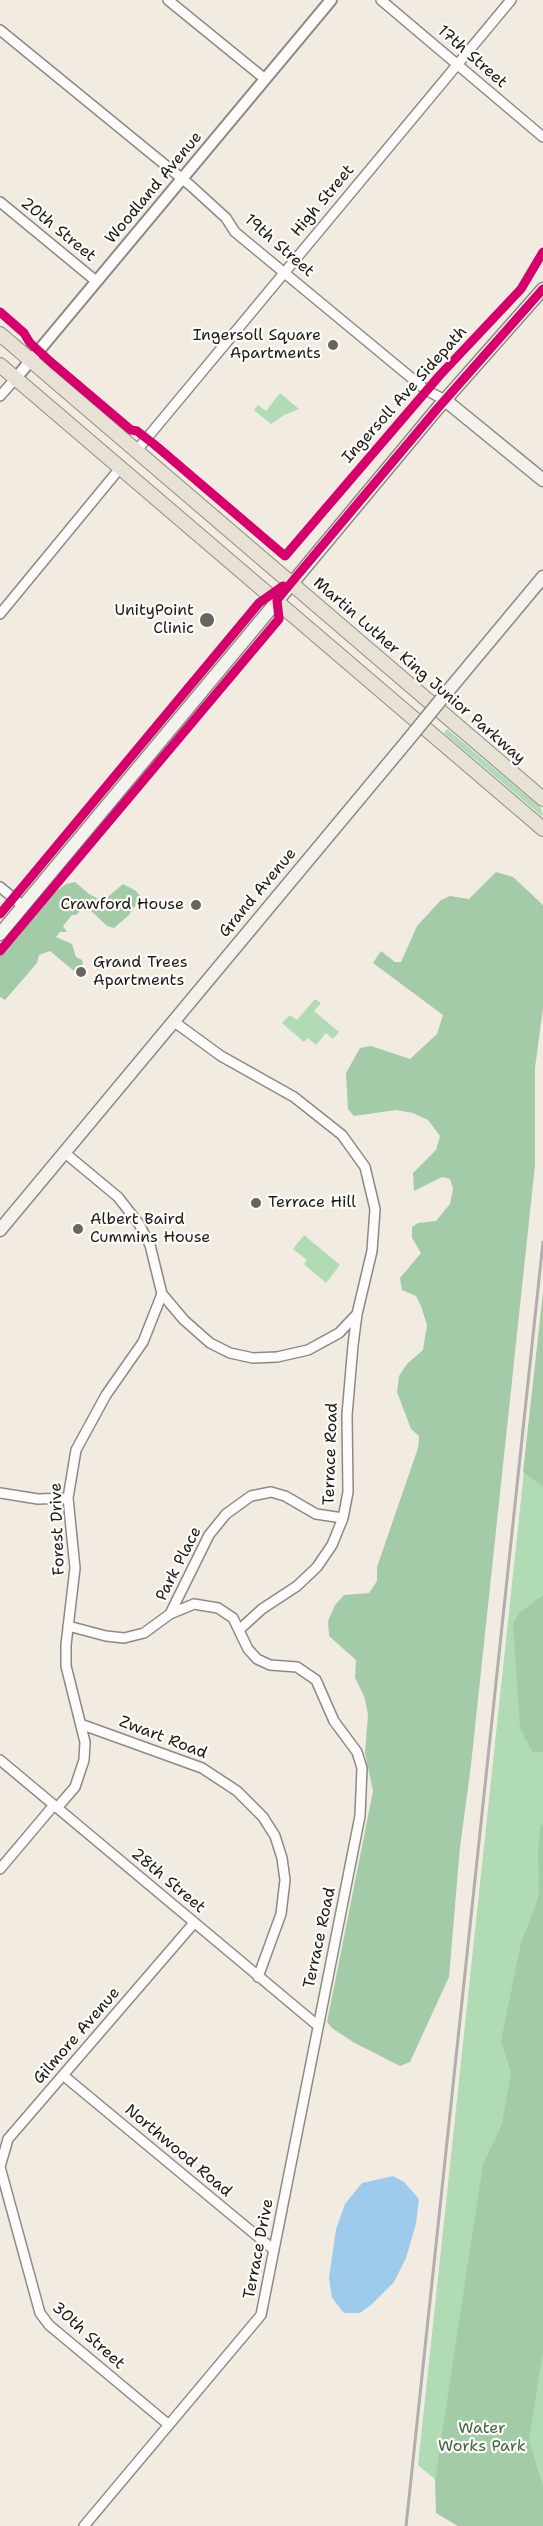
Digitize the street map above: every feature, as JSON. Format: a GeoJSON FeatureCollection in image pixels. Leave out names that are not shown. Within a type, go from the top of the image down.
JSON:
{"type":"FeatureCollection","features":[{"type":"Feature","properties":{"kind":"main road"},"geometry":{"type":"LineString","coordinates":[[0,934],[445,400],[542,294]]}},
{"type":"Feature","properties":{"kind":"main road","name":"Martin Luther King Junior Parkway"},"geometry":{"type":"LineString","coordinates":[[0,334],[543,799]]}},
{"type":"Feature","properties":{"kind":"main road"},"geometry":{"type":"LineString","coordinates":[[0,365],[543,829]]}},
{"type":"Feature","properties":{"kind":"main road","name":"19th Street"},"geometry":{"type":"LineString","coordinates":[[445,400],[543,480]]}},
{"type":"Feature","properties":{"kind":"main road","name":"Grand Avenue"},"geometry":{"type":"LineString","coordinates":[[0,1230],[543,577]]}},
{"type":"Feature","properties":{"kind":"street"},"geometry":{"type":"LineString","coordinates":[[168,0],[265,79]]}},
{"type":"Feature","properties":{"kind":"street","name":"Woodland Avenue"},"geometry":{"type":"LineString","coordinates":[[0,396],[331,0]]}},
{"type":"Feature","properties":{"kind":"street","name":"17th Street"},"geometry":{"type":"LineString","coordinates":[[381,0],[543,137]]}},
{"type":"Feature","properties":{"kind":"street","name":"High Street"},"geometry":{"type":"LineString","coordinates":[[136,450],[511,0]]}},
{"type":"Feature","properties":{"kind":"street","name":"19th Street"},"geometry":{"type":"LineString","coordinates":[[0,30],[181,178],[226,218],[235,232],[426,390],[445,400]]}},
{"type":"Feature","properties":{"kind":"street","name":"20th Street"},"geometry":{"type":"LineString","coordinates":[[0,202],[96,281]]}},
{"type":"Feature","properties":{"kind":"street"},"geometry":{"type":"LineString","coordinates":[[0,614],[121,467]]}},
{"type":"Feature","properties":{"kind":"street"},"geometry":{"type":"LineString","coordinates":[[0,887],[23,906]]}},
{"type":"Feature","properties":{"kind":"street","name":"Terrace Road"},"geometry":{"type":"LineString","coordinates":[[173,1021],[204,1046],[270,1081],[323,1117],[359,1155],[372,1186],[375,1223],[369,1267],[357,1314],[347,1415],[348,1492],[343,1518],[332,1545],[317,1567],[297,1586],[262,1609],[240,1629],[248,1649],[257,1659],[270,1665],[297,1667],[316,1680],[334,1721],[357,1752],[362,1768],[360,1816],[317,2025]]}},
{"type":"Feature","properties":{"kind":"street"},"geometry":{"type":"LineString","coordinates":[[65,1152],[118,1197],[140,1224],[150,1245],[162,1294],[184,1320],[210,1342],[230,1353],[253,1358],[286,1356],[308,1350],[339,1332],[357,1314]]}},
{"type":"Feature","properties":{"kind":"street","name":"Forest Drive"},"geometry":{"type":"LineString","coordinates":[[0,1869],[75,1787],[82,1769],[86,1742],[66,1666],[75,1568],[68,1498],[76,1449],[106,1395],[143,1342],[162,1294]]}},
{"type":"Feature","properties":{"kind":"street","name":"Park Place"},"geometry":{"type":"LineString","coordinates":[[68,1626],[106,1636],[124,1638],[144,1633],[170,1614],[209,1535],[226,1514],[251,1496],[271,1492],[285,1496],[316,1514],[343,1518]]}},
{"type":"Feature","properties":{"kind":"street"},"geometry":{"type":"LineString","coordinates":[[0,1493],[38,1499],[68,1498]]}},
{"type":"Feature","properties":{"kind":"street"},"geometry":{"type":"LineString","coordinates":[[170,1614],[184,1606],[209,1605],[226,1612],[240,1629]]}},
{"type":"Feature","properties":{"kind":"street","name":"Zwart Road"},"geometry":{"type":"LineString","coordinates":[[83,1725],[202,1768],[237,1791],[263,1817],[279,1847],[285,1880],[281,1914],[258,1977]]}},
{"type":"Feature","properties":{"kind":"street","name":"28th Street"},"geometry":{"type":"LineString","coordinates":[[0,1760],[317,2025]]}},
{"type":"Feature","properties":{"kind":"street","name":"Gilmore Avenue"},"geometry":{"type":"LineString","coordinates":[[2,2177],[1,2157],[8,2139],[195,1923]]}},
{"type":"Feature","properties":{"kind":"street","name":"Terrace Drive"},"geometry":{"type":"LineString","coordinates":[[84,2526],[254,2327],[261,2315],[317,2025]]}},
{"type":"Feature","properties":{"kind":"street","name":"Northwood Road"},"geometry":{"type":"LineString","coordinates":[[64,2076],[274,2250]]}},
{"type":"Feature","properties":{"kind":"street","name":"30th Street"},"geometry":{"type":"LineString","coordinates":[[2,2177],[40,2313],[49,2325],[169,2425]]}},
{"type":"Feature","properties":{"kind":"green space"},"geometry":{"type":"Polygon","coordinates":[[[280,393],[299,409],[271,424],[254,410],[258,405],[266,411],[280,393]]]}},
{"type":"Feature","properties":{"kind":"green space"},"geometry":{"type":"Polygon","coordinates":[[[447,729],[541,808],[543,817],[444,733],[447,729]]]}},
{"type":"Feature","properties":{"kind":"green space"},"geometry":{"type":"Polygon","coordinates":[[[496,872],[513,877],[543,905],[543,1008],[535,1068],[535,1165],[471,1765],[460,1847],[449,1977],[410,2062],[400,2066],[353,2042],[327,2022],[373,1791],[365,1753],[368,1714],[364,1696],[355,1678],[356,1660],[329,1636],[328,1621],[335,1605],[344,1595],[369,1593],[377,1581],[377,1567],[418,1448],[419,1436],[411,1429],[397,1392],[399,1376],[407,1364],[423,1350],[427,1325],[416,1296],[402,1290],[400,1278],[421,1253],[412,1238],[412,1227],[418,1223],[436,1221],[450,1204],[453,1189],[450,1179],[442,1177],[414,1191],[413,1173],[436,1150],[440,1136],[428,1120],[413,1113],[396,1110],[354,1116],[348,1109],[346,1073],[360,1048],[371,1046],[410,1059],[437,1034],[443,1015],[373,963],[381,951],[395,962],[401,962],[417,926],[441,900],[450,896],[469,899],[496,872]]]}},
{"type":"Feature","properties":{"kind":"green space"},"geometry":{"type":"Polygon","coordinates":[[[75,882],[89,894],[103,901],[123,884],[136,891],[141,897],[129,915],[114,928],[107,926],[86,906],[76,915],[72,915],[63,926],[67,932],[60,932],[56,937],[72,944],[76,957],[82,960],[83,964],[74,971],[50,951],[39,955],[37,963],[5,1000],[0,997],[0,956],[50,896],[66,884],[75,882]]]}},
{"type":"Feature","properties":{"kind":"green space"},"geometry":{"type":"Polygon","coordinates":[[[315,999],[321,1003],[314,1011],[339,1032],[333,1039],[326,1033],[316,1045],[308,1038],[304,1042],[282,1023],[290,1015],[297,1020],[315,999]]]}},
{"type":"Feature","properties":{"kind":"green space"},"geometry":{"type":"Polygon","coordinates":[[[304,1235],[340,1265],[326,1283],[304,1264],[307,1260],[293,1249],[304,1235]]]}},
{"type":"Feature","properties":{"kind":"green space","name":"Water Works Park"},"geometry":{"type":"Polygon","coordinates":[[[543,1293],[543,2526],[490,2526],[418,2465],[543,1293]]]}},
{"type":"Feature","properties":{"kind":"green space"},"geometry":{"type":"Polygon","coordinates":[[[543,1293],[543,1487],[523,1472],[543,1293]]]}},
{"type":"Feature","properties":{"kind":"green space"},"geometry":{"type":"Polygon","coordinates":[[[543,1595],[543,1752],[533,1753],[520,1728],[513,1624],[519,1613],[543,1595]]]}},
{"type":"Feature","properties":{"kind":"green space"},"geometry":{"type":"Polygon","coordinates":[[[543,1823],[543,2350],[529,2440],[543,2486],[543,2526],[458,2526],[436,2513],[435,2480],[483,2164],[502,2124],[511,2073],[501,2041],[521,1943],[539,1896],[538,1855],[540,1827],[543,1823]]]}},
{"type":"Feature","properties":{"kind":"water"},"geometry":{"type":"Polygon","coordinates":[[[393,2176],[404,2182],[419,2199],[416,2224],[406,2258],[394,2282],[371,2305],[360,2313],[344,2313],[332,2298],[329,2278],[336,2229],[345,2204],[362,2183],[393,2176]]]}},
{"type":"Feature","properties":{"kind":"railway"},"geometry":{"type":"LineString","coordinates":[[406,2526],[543,1242]]}},
{"type":"Feature","properties":{"kind":"cycle path","name":"Ingersoll Ave Sidepath"},"geometry":{"type":"LineString","coordinates":[[0,312],[24,333],[30,343],[52,363],[131,430],[137,431],[155,445],[285,556],[440,375],[521,289],[543,252]]}},
{"type":"Feature","properties":{"kind":"cycle path"},"geometry":{"type":"LineString","coordinates":[[0,951],[279,619],[277,600],[437,409],[543,289]]}},
{"type":"Feature","properties":{"kind":"cycle path"},"geometry":{"type":"LineString","coordinates":[[0,914],[259,603],[283,586]]}},
{"type":"Feature","properties":{"kind":"place","name":"Ingersoll Square Apartments"},"geometry":{"type":"Point","coordinates":[333,345]}},
{"type":"Feature","properties":{"kind":"place","name":"UnityPoint Clinic"},"geometry":{"type":"Point","coordinates":[207,620]}},
{"type":"Feature","properties":{"kind":"place","name":"Crawford House"},"geometry":{"type":"Point","coordinates":[196,905]}},
{"type":"Feature","properties":{"kind":"place","name":"Grand Trees Apartments"},"geometry":{"type":"Point","coordinates":[81,972]}},
{"type":"Feature","properties":{"kind":"place","name":"Terrace Hill"},"geometry":{"type":"Point","coordinates":[256,1203]}},
{"type":"Feature","properties":{"kind":"place","name":"Albert Baird Cummins House"},"geometry":{"type":"Point","coordinates":[78,1229]}}]}
